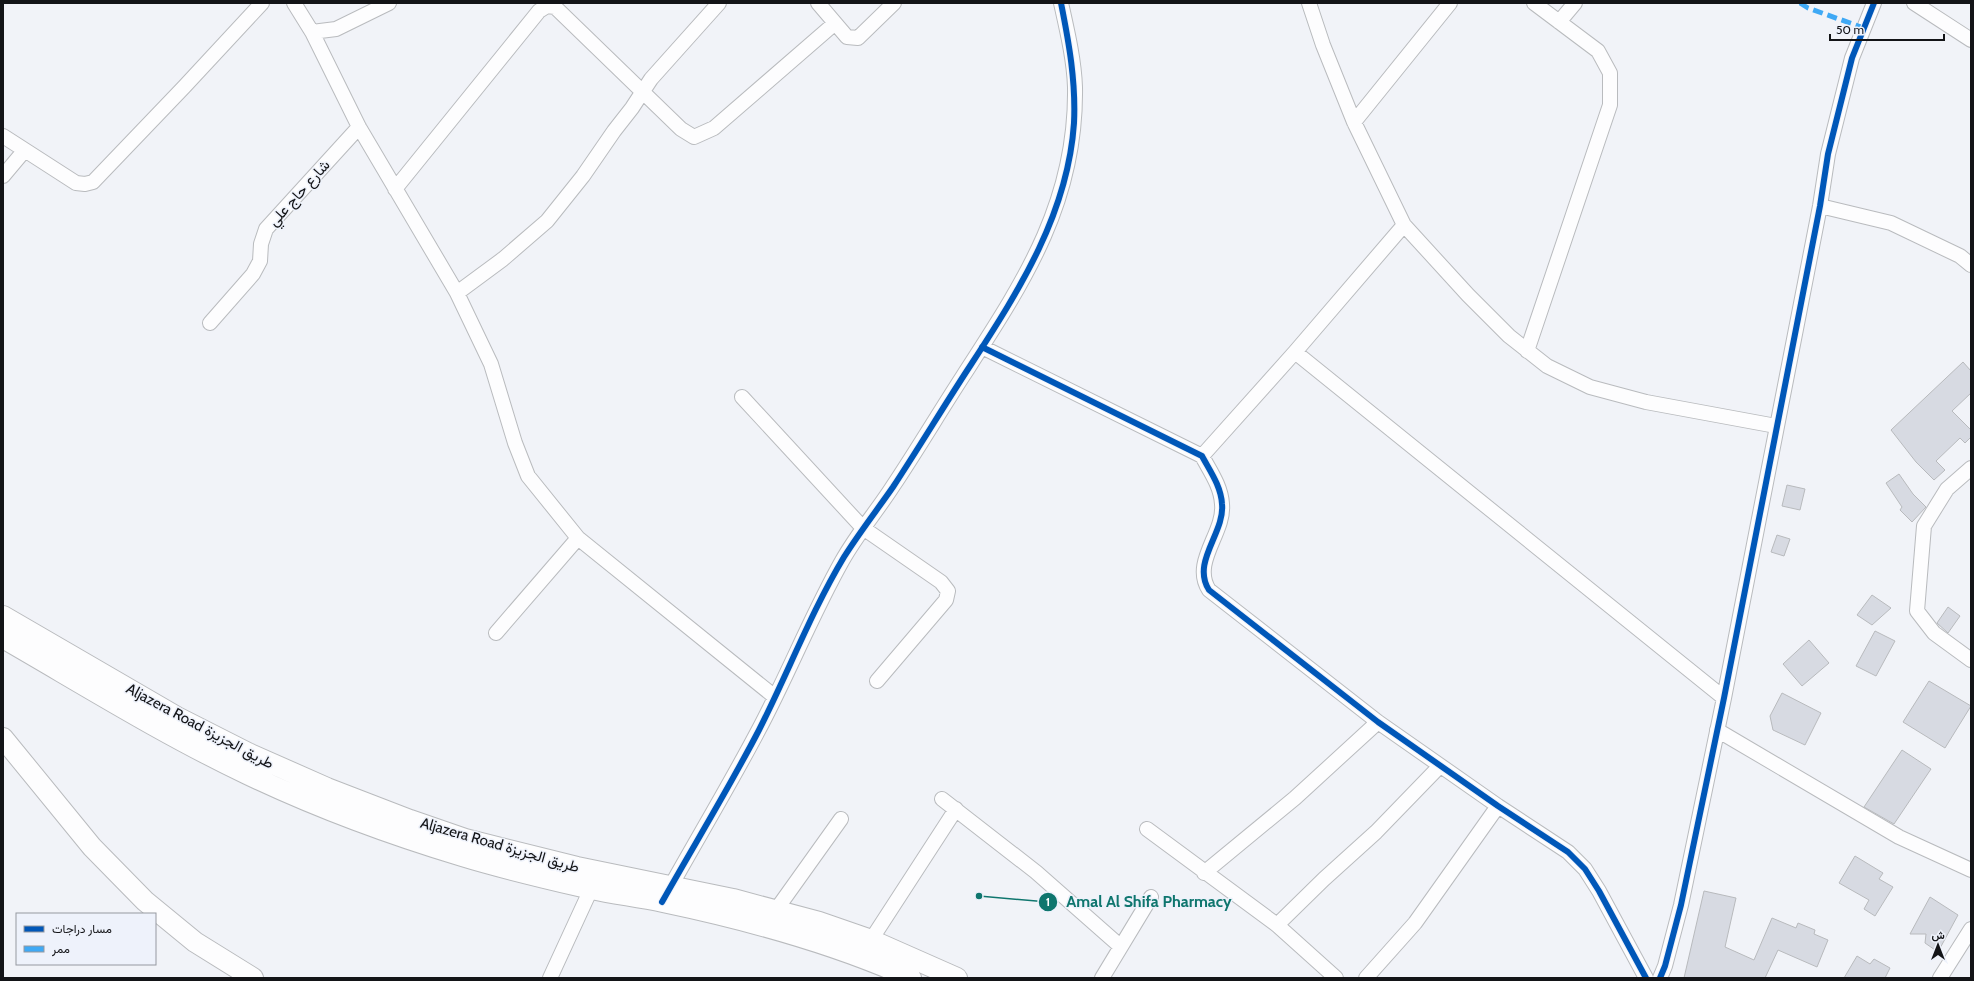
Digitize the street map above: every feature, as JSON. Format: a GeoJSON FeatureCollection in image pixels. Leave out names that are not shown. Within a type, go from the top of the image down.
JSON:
{"type":"FeatureCollection","features":[{"type":"Feature","properties":{"kind":"main road","name":"Aljazera Road طريق الجزيزة"},"geometry":{"type":"LineString","coordinates":[[3,616],[183,720],[248,754],[327,788],[465,838],[577,867],[666,894],[717,914],[815,942],[912,978]]}},
{"type":"Feature","properties":{"kind":"main road","name":"Aljazera Road طريق الجزيزة"},"geometry":{"type":"LineString","coordinates":[[3,638],[157,727],[246,774],[318,806],[392,833],[464,857],[591,889],[666,894],[776,910],[819,922],[871,940],[957,978]]}},
{"type":"Feature","properties":{"kind":"main road"},"geometry":{"type":"LineString","coordinates":[[3,738],[92,847],[145,901],[195,942],[253,978]]}},
{"type":"Feature","properties":{"kind":"street"},"geometry":{"type":"LineString","coordinates":[[3,136],[24,151],[76,183],[85,184],[93,182],[184,88],[262,3]]}},
{"type":"Feature","properties":{"kind":"street"},"geometry":{"type":"LineString","coordinates":[[294,3],[312,32],[358,127],[457,293],[492,364],[514,444],[528,476],[578,538],[775,697]]}},
{"type":"Feature","properties":{"kind":"street"},"geometry":{"type":"LineString","coordinates":[[312,32],[336,29],[389,3]]}},
{"type":"Feature","properties":{"kind":"street"},"geometry":{"type":"LineString","coordinates":[[457,293],[503,259],[547,221],[583,176],[651,79],[719,3]]}},
{"type":"Feature","properties":{"kind":"street"},"geometry":{"type":"LineString","coordinates":[[818,3],[834,24],[847,37],[858,38],[894,3]]}},
{"type":"Feature","properties":{"kind":"street"},"geometry":{"type":"LineString","coordinates":[[666,894],[758,732],[821,599],[863,528],[892,488],[1008,309],[1035,259],[1053,219],[1062,190],[1074,125],[1075,86],[1072,56],[1061,3]]}},
{"type":"Feature","properties":{"kind":"street"},"geometry":{"type":"LineString","coordinates":[[1309,3],[1322,45],[1354,122],[1404,225],[1468,295],[1509,336],[1546,366],[1590,387],[1646,402],[1776,426]]}},
{"type":"Feature","properties":{"kind":"street"},"geometry":{"type":"LineString","coordinates":[[1354,122],[1450,3]]}},
{"type":"Feature","properties":{"kind":"street"},"geometry":{"type":"LineString","coordinates":[[1527,350],[1610,105],[1610,72],[1598,51],[1534,3]]}},
{"type":"Feature","properties":{"kind":"street"},"geometry":{"type":"LineString","coordinates":[[1559,22],[1575,3]]}},
{"type":"Feature","properties":{"kind":"street"},"geometry":{"type":"LineString","coordinates":[[1660,978],[1665,966],[1681,905],[1724,698],[1820,206],[1828,154],[1852,58],[1874,3]]}},
{"type":"Feature","properties":{"kind":"street"},"geometry":{"type":"LineString","coordinates":[[1914,3],[1971,40]]}},
{"type":"Feature","properties":{"kind":"street"},"geometry":{"type":"LineString","coordinates":[[395,189],[539,11],[547,6],[555,7],[681,129],[694,137],[714,128],[834,24]]}},
{"type":"Feature","properties":{"kind":"street","name":"شارع حاج علي"},"geometry":{"type":"LineString","coordinates":[[210,323],[253,274],[260,261],[261,244],[266,229],[358,127]]}},
{"type":"Feature","properties":{"kind":"street"},"geometry":{"type":"LineString","coordinates":[[3,176],[24,151]]}},
{"type":"Feature","properties":{"kind":"street"},"geometry":{"type":"LineString","coordinates":[[1820,206],[1891,223],[1960,256],[1971,265]]}},
{"type":"Feature","properties":{"kind":"street"},"geometry":{"type":"LineString","coordinates":[[1202,456],[1295,352],[1404,225]]}},
{"type":"Feature","properties":{"kind":"street"},"geometry":{"type":"LineString","coordinates":[[982,347],[1202,456],[1220,489],[1223,506],[1220,520],[1203,570],[1203,581],[1209,590],[1378,722],[1498,806],[1568,852],[1585,869],[1599,891],[1646,978]]}},
{"type":"Feature","properties":{"kind":"street"},"geometry":{"type":"LineString","coordinates":[[1295,352],[1724,698]]}},
{"type":"Feature","properties":{"kind":"street"},"geometry":{"type":"LineString","coordinates":[[742,398],[863,528],[941,582],[948,591],[946,600],[877,681]]}},
{"type":"Feature","properties":{"kind":"street"},"geometry":{"type":"LineString","coordinates":[[1971,468],[1947,489],[1924,526],[1917,611],[1934,633],[1971,660]]}},
{"type":"Feature","properties":{"kind":"street"},"geometry":{"type":"LineString","coordinates":[[496,633],[578,538]]}},
{"type":"Feature","properties":{"kind":"street"},"geometry":{"type":"LineString","coordinates":[[1204,873],[1295,798],[1378,722]]}},
{"type":"Feature","properties":{"kind":"street"},"geometry":{"type":"LineString","coordinates":[[1717,730],[1899,837],[1971,870]]}},
{"type":"Feature","properties":{"kind":"street"},"geometry":{"type":"LineString","coordinates":[[1277,925],[1324,879],[1376,832],[1440,766]]}},
{"type":"Feature","properties":{"kind":"street"},"geometry":{"type":"LineString","coordinates":[[942,799],[1036,872],[1120,946]]}},
{"type":"Feature","properties":{"kind":"street"},"geometry":{"type":"LineString","coordinates":[[1366,978],[1415,923],[1498,806]]}},
{"type":"Feature","properties":{"kind":"street"},"geometry":{"type":"LineString","coordinates":[[871,940],[956,809]]}},
{"type":"Feature","properties":{"kind":"street"},"geometry":{"type":"LineString","coordinates":[[776,910],[842,820]]}},
{"type":"Feature","properties":{"kind":"street"},"geometry":{"type":"LineString","coordinates":[[1147,829],[1204,873],[1277,925],[1336,978]]}},
{"type":"Feature","properties":{"kind":"street"},"geometry":{"type":"LineString","coordinates":[[550,978],[591,889]]}},
{"type":"Feature","properties":{"kind":"street"},"geometry":{"type":"LineString","coordinates":[[1102,978],[1151,897]]}},
{"type":"Feature","properties":{"kind":"street"},"geometry":{"type":"LineString","coordinates":[[1940,978],[1971,929]]}},
{"type":"Feature","properties":{"kind":"building"},"geometry":{"type":"Polygon","coordinates":[[[1963,362],[1971,371],[1971,393],[1952,411],[1971,430],[1971,437],[1965,443],[1960,438],[1936,461],[1945,470],[1934,480],[1916,462],[1891,430],[1963,362]]]}},
{"type":"Feature","properties":{"kind":"building"},"geometry":{"type":"Polygon","coordinates":[[[1899,474],[1913,494],[1926,507],[1912,522],[1900,510],[1902,507],[1886,483],[1899,474]]]}},
{"type":"Feature","properties":{"kind":"building"},"geometry":{"type":"Polygon","coordinates":[[[1787,485],[1805,489],[1800,510],[1782,506],[1787,485]]]}},
{"type":"Feature","properties":{"kind":"building"},"geometry":{"type":"Polygon","coordinates":[[[1777,535],[1790,539],[1784,556],[1771,552],[1777,535]]]}},
{"type":"Feature","properties":{"kind":"building"},"geometry":{"type":"Polygon","coordinates":[[[1872,595],[1891,608],[1872,625],[1857,615],[1872,595]]]}},
{"type":"Feature","properties":{"kind":"building"},"geometry":{"type":"Polygon","coordinates":[[[1948,607],[1960,616],[1948,633],[1937,623],[1948,607]]]}},
{"type":"Feature","properties":{"kind":"building"},"geometry":{"type":"Polygon","coordinates":[[[1875,631],[1895,641],[1876,676],[1856,666],[1875,631]]]}},
{"type":"Feature","properties":{"kind":"building"},"geometry":{"type":"Polygon","coordinates":[[[1809,640],[1829,663],[1802,686],[1783,664],[1809,640]]]}},
{"type":"Feature","properties":{"kind":"building"},"geometry":{"type":"Polygon","coordinates":[[[1929,681],[1971,706],[1945,748],[1903,722],[1929,681]]]}},
{"type":"Feature","properties":{"kind":"building"},"geometry":{"type":"Polygon","coordinates":[[[1782,693],[1821,713],[1805,745],[1773,730],[1770,716],[1782,693]]]}},
{"type":"Feature","properties":{"kind":"building"},"geometry":{"type":"Polygon","coordinates":[[[1902,750],[1931,769],[1894,824],[1864,807],[1902,750]]]}},
{"type":"Feature","properties":{"kind":"building"},"geometry":{"type":"Polygon","coordinates":[[[1855,856],[1883,873],[1879,879],[1893,887],[1875,916],[1864,909],[1869,900],[1839,883],[1855,856]]]}},
{"type":"Feature","properties":{"kind":"building"},"geometry":{"type":"Polygon","coordinates":[[[1704,891],[1736,898],[1725,947],[1754,960],[1772,918],[1796,928],[1798,923],[1815,930],[1814,934],[1828,940],[1817,967],[1778,950],[1765,978],[1684,978],[1704,891]]]}},
{"type":"Feature","properties":{"kind":"building"},"geometry":{"type":"Polygon","coordinates":[[[1930,897],[1958,915],[1938,952],[1925,943],[1926,934],[1910,934],[1930,897]]]}},
{"type":"Feature","properties":{"kind":"building"},"geometry":{"type":"Polygon","coordinates":[[[1857,956],[1870,964],[1874,959],[1890,968],[1885,978],[1844,978],[1857,956]]]}},
{"type":"Feature","properties":{"kind":"marked path"},"geometry":{"type":"LineString","coordinates":[[1800,3],[1808,8],[1864,28]]}},
{"type":"Feature","properties":{"kind":"cycle path"},"geometry":{"type":"LineString","coordinates":[[662,902],[748,752],[810,621],[844,557],[893,487],[990,335],[1024,278],[1039,249],[1052,219],[1062,188],[1070,156],[1074,123],[1073,78],[1061,3]]}},
{"type":"Feature","properties":{"kind":"cycle path"},"geometry":{"type":"LineString","coordinates":[[1660,978],[1665,966],[1681,905],[1724,698],[1820,206],[1828,154],[1852,58],[1874,3]]}},
{"type":"Feature","properties":{"kind":"cycle path"},"geometry":{"type":"LineString","coordinates":[[982,347],[1202,456],[1220,491],[1222,504],[1222,515],[1219,526],[1206,558],[1204,569],[1205,579],[1209,590],[1378,722],[1498,806],[1568,852],[1585,869],[1599,891],[1646,978]]}},
{"type":"Feature","properties":{"kind":"place","name":"Amal Al Shifa Pharmacy"},"geometry":{"type":"Point","coordinates":[979,896]}}]}
